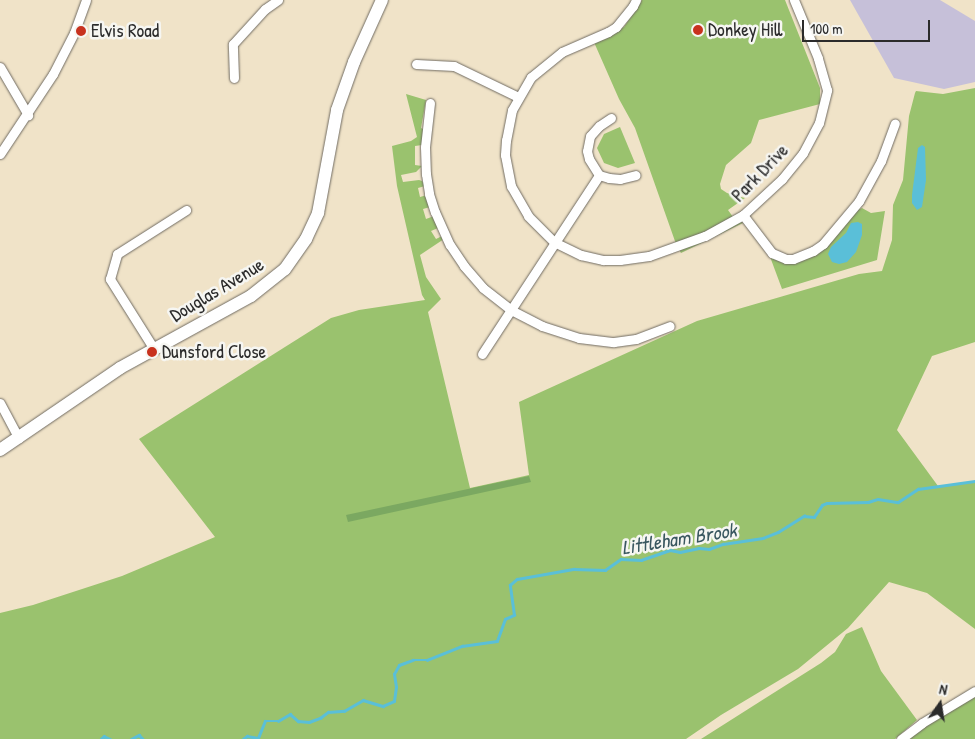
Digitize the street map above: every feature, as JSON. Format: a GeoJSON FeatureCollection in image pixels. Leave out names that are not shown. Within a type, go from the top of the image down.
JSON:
{"type":"FeatureCollection","features":[{"type":"Feature","properties":{"kind":"street"},"geometry":{"type":"LineString","coordinates":[[0,154],[28,115],[58,65],[74,33],[86,0]]}},
{"type":"Feature","properties":{"kind":"street"},"geometry":{"type":"LineString","coordinates":[[234,78],[233,44],[265,9],[278,0]]}},
{"type":"Feature","properties":{"kind":"street","name":"Douglas Avenue"},"geometry":{"type":"LineString","coordinates":[[0,450],[77,396],[154,349],[255,293],[286,270],[318,214],[337,110],[354,62],[382,0]]}},
{"type":"Feature","properties":{"kind":"street","name":"Park Drive"},"geometry":{"type":"LineString","coordinates":[[636,0],[616,27],[562,52],[547,62],[531,77],[512,110],[506,140],[505,155],[511,186],[528,216],[554,242],[581,255],[603,260],[649,256],[705,236],[743,216],[782,180],[803,153],[819,123],[825,106],[827,90],[818,58],[794,0]]}},
{"type":"Feature","properties":{"kind":"street"},"geometry":{"type":"LineString","coordinates":[[416,64],[454,66],[518,97]]}},
{"type":"Feature","properties":{"kind":"street"},"geometry":{"type":"LineString","coordinates":[[0,66],[28,115]]}},
{"type":"Feature","properties":{"kind":"street"},"geometry":{"type":"LineString","coordinates":[[430,103],[425,147],[426,174],[435,212],[450,245],[468,271],[483,288],[511,310],[542,326],[563,334],[598,341],[636,339],[670,326]]}},
{"type":"Feature","properties":{"kind":"street"},"geometry":{"type":"LineString","coordinates":[[611,118],[599,126],[588,142],[589,160],[599,174],[614,180],[636,175]]}},
{"type":"Feature","properties":{"kind":"street"},"geometry":{"type":"LineString","coordinates":[[743,216],[772,253],[786,259],[802,258],[823,244],[859,201],[881,161],[895,123]]}},
{"type":"Feature","properties":{"kind":"street"},"geometry":{"type":"LineString","coordinates":[[482,354],[599,174]]}},
{"type":"Feature","properties":{"kind":"street"},"geometry":{"type":"LineString","coordinates":[[154,349],[110,279],[117,254],[186,210]]}},
{"type":"Feature","properties":{"kind":"street"},"geometry":{"type":"LineString","coordinates":[[0,403],[19,438]]}},
{"type":"Feature","properties":{"kind":"street"},"geometry":{"type":"LineString","coordinates":[[901,739],[922,723],[975,691]]}},
{"type":"Feature","properties":{"kind":"shaded area"},"geometry":{"type":"Polygon","coordinates":[[[850,0],[940,0],[975,21],[975,82],[944,89],[894,78],[850,0]]]}},
{"type":"Feature","properties":{"kind":"green space"},"geometry":{"type":"Polygon","coordinates":[[[642,0],[785,0],[820,88],[820,104],[759,120],[751,143],[726,165],[720,184],[721,189],[727,193],[745,198],[728,210],[733,217],[743,223],[681,253],[676,244],[635,128],[619,99],[593,40],[624,27],[642,0]]]}},
{"type":"Feature","properties":{"kind":"green space"},"geometry":{"type":"Polygon","coordinates":[[[975,88],[975,342],[932,356],[897,430],[938,486],[975,481],[975,629],[927,593],[889,582],[848,628],[798,669],[721,715],[686,739],[0,739],[0,613],[33,605],[122,576],[215,537],[139,439],[331,318],[359,310],[425,300],[422,295],[397,186],[392,146],[411,141],[417,137],[406,94],[426,100],[421,128],[423,129],[422,145],[415,146],[415,165],[422,166],[416,172],[401,175],[403,182],[422,181],[425,186],[418,188],[420,197],[427,195],[430,207],[423,209],[426,219],[434,216],[438,228],[431,231],[436,239],[442,236],[444,239],[420,255],[426,277],[441,299],[428,312],[470,488],[529,475],[519,402],[697,321],[859,274],[882,271],[892,240],[893,205],[903,180],[909,116],[916,91],[943,94],[975,88]]]}},
{"type":"Feature","properties":{"kind":"green space"},"geometry":{"type":"Polygon","coordinates":[[[620,127],[635,163],[618,168],[604,163],[597,148],[604,134],[620,127]]]}},
{"type":"Feature","properties":{"kind":"green space"},"geometry":{"type":"Polygon","coordinates":[[[862,208],[871,213],[885,211],[877,260],[782,289],[769,254],[795,263],[811,256],[828,242],[853,212],[862,208]]]}},
{"type":"Feature","properties":{"kind":"green space"},"geometry":{"type":"Polygon","coordinates":[[[529,476],[531,482],[348,522],[346,515],[529,476]]]}},
{"type":"Feature","properties":{"kind":"green space"},"geometry":{"type":"Polygon","coordinates":[[[862,627],[881,671],[917,720],[895,739],[701,739],[821,663],[835,652],[846,634],[862,627]]]}},
{"type":"Feature","properties":{"kind":"green space"},"geometry":{"type":"Polygon","coordinates":[[[975,691],[975,739],[907,739],[926,725],[975,691]]]}},
{"type":"Feature","properties":{"kind":"water"},"geometry":{"type":"Polygon","coordinates":[[[922,145],[925,147],[926,180],[922,207],[917,210],[912,203],[912,195],[918,148],[922,145]]]}},
{"type":"Feature","properties":{"kind":"water"},"geometry":{"type":"Polygon","coordinates":[[[858,222],[862,224],[862,235],[856,252],[847,262],[839,264],[832,262],[828,254],[831,247],[846,233],[851,223],[858,222]]]}},
{"type":"Feature","properties":{"kind":"waterway","name":"Littleham Brook"},"geometry":{"type":"LineString","coordinates":[[243,739],[247,736],[258,738],[265,721],[278,721],[290,714],[298,721],[309,722],[320,718],[328,712],[344,711],[363,700],[383,706],[394,701],[396,687],[394,674],[399,665],[413,660],[427,660],[462,646],[497,641],[505,619],[514,615],[510,585],[517,579],[574,569],[605,570],[621,559],[641,560],[670,550],[680,552],[699,548],[709,549],[723,544],[763,538],[778,532],[804,516],[814,517],[822,505],[827,503],[868,502],[878,499],[898,502],[918,489],[975,481]]}},
{"type":"Feature","properties":{"kind":"waterway","name":"Littleham Brook"},"geometry":{"type":"LineString","coordinates":[[131,739],[139,735],[143,739]]}},
{"type":"Feature","properties":{"kind":"waterway","name":"Littleham Brook"},"geometry":{"type":"LineString","coordinates":[[101,739],[104,736],[110,739]]}},
{"type":"Feature","properties":{"kind":"place","name":"Donkey Hill"},"geometry":{"type":"Point","coordinates":[698,30]}},
{"type":"Feature","properties":{"kind":"place","name":"Elvis Road"},"geometry":{"type":"Point","coordinates":[81,31]}},
{"type":"Feature","properties":{"kind":"place","name":"Dunsford Close"},"geometry":{"type":"Point","coordinates":[152,352]}}]}
